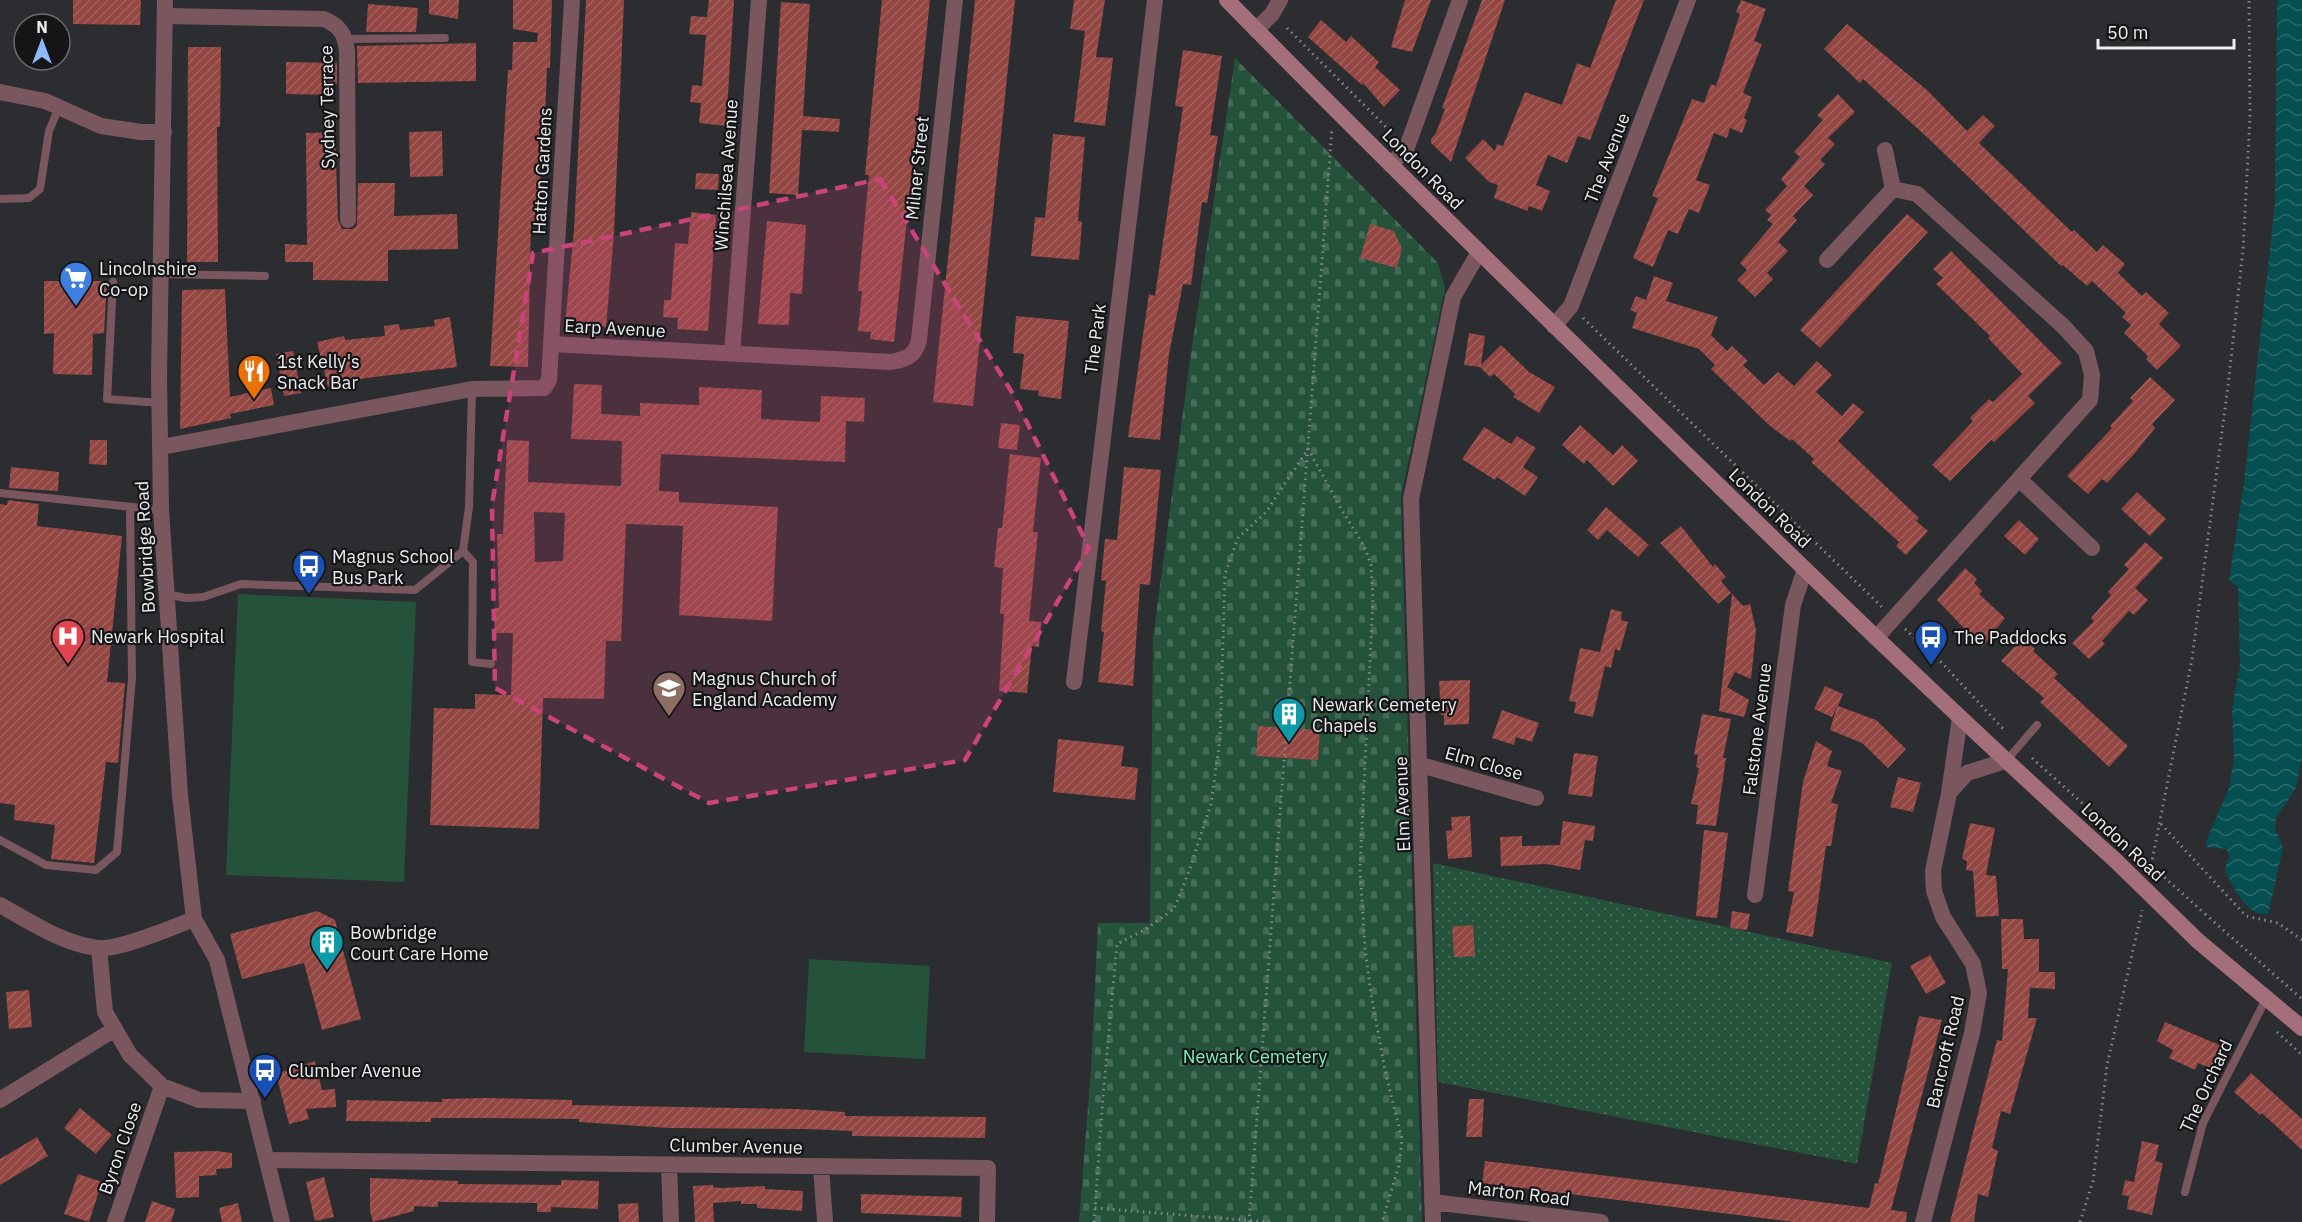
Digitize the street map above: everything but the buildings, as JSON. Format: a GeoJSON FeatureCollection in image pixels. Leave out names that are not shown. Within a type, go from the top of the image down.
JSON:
{"type":"FeatureCollection","features":[{"type":"Feature","properties":{"kind":"main road","name":"London Road"},"geometry":{"type":"LineString","coordinates":[[1227,0],[1334,110],[1876,638],[2005,761],[2115,860],[2198,941],[2302,1028]]}},
{"type":"Feature","properties":{"kind":"street","name":"Hatton Gardens"},"geometry":{"type":"LineString","coordinates":[[551,344],[572,0]]}},
{"type":"Feature","properties":{"kind":"street","name":"Winchilsea Avenue"},"geometry":{"type":"LineString","coordinates":[[732,354],[759,0]]}},
{"type":"Feature","properties":{"kind":"street","name":"Milner Street"},"geometry":{"type":"LineString","coordinates":[[919,340],[955,0]]}},
{"type":"Feature","properties":{"kind":"street","name":"The Park"},"geometry":{"type":"LineString","coordinates":[[1074,682],[1155,0]]}},
{"type":"Feature","properties":{"kind":"street"},"geometry":{"type":"LineString","coordinates":[[1256,30],[1272,14],[1280,0]]}},
{"type":"Feature","properties":{"kind":"street"},"geometry":{"type":"LineString","coordinates":[[1391,165],[1407,147],[1461,0]]}},
{"type":"Feature","properties":{"kind":"street","name":"The Avenue"},"geometry":{"type":"LineString","coordinates":[[1554,326],[1571,306],[1688,0]]}},
{"type":"Feature","properties":{"kind":"street","name":"Sydney Terrace"},"geometry":{"type":"LineString","coordinates":[[165,8],[324,19],[337,25],[346,39],[348,220]]}},
{"type":"Feature","properties":{"kind":"street","name":"Bowbridge Road"},"geometry":{"type":"LineString","coordinates":[[165,8],[161,274],[161,510],[180,795],[194,919],[217,960],[254,1101],[282,1222]]}},
{"type":"Feature","properties":{"kind":"street"},"geometry":{"type":"LineString","coordinates":[[0,92],[27,96],[101,126],[141,132],[164,132]]}},
{"type":"Feature","properties":{"kind":"street"},"geometry":{"type":"LineString","coordinates":[[1885,150],[1893,189]]}},
{"type":"Feature","properties":{"kind":"street"},"geometry":{"type":"LineString","coordinates":[[1827,260],[1893,189]]}},
{"type":"Feature","properties":{"kind":"street"},"geometry":{"type":"LineString","coordinates":[[1876,638],[2090,400],[2092,375],[2086,351],[2007,273],[1917,194],[1893,189]]}},
{"type":"Feature","properties":{"kind":"street","name":"Elm Avenue"},"geometry":{"type":"LineString","coordinates":[[1433,1222],[1421,765],[1411,499],[1453,297],[1479,252]]}},
{"type":"Feature","properties":{"kind":"street","name":"Earp Avenue"},"geometry":{"type":"LineString","coordinates":[[161,447],[472,389],[544,388],[549,380],[551,344],[891,362],[906,360],[916,352],[919,340]]}},
{"type":"Feature","properties":{"kind":"street"},"geometry":{"type":"LineString","coordinates":[[2019,479],[2092,548]]}},
{"type":"Feature","properties":{"kind":"street","name":"Falstone Avenue"},"geometry":{"type":"LineString","coordinates":[[1755,895],[1793,605],[1805,569]]}},
{"type":"Feature","properties":{"kind":"street","name":"Bancroft Road"},"geometry":{"type":"LineString","coordinates":[[1923,1222],[1972,1033],[1979,993],[1973,964],[1943,916],[1934,891],[1933,871],[1949,793],[1960,718]]}},
{"type":"Feature","properties":{"kind":"street"},"geometry":{"type":"LineString","coordinates":[[1949,793],[1967,773],[2005,761]]}},
{"type":"Feature","properties":{"kind":"street","name":"Elm Close"},"geometry":{"type":"LineString","coordinates":[[1421,765],[1536,798]]}},
{"type":"Feature","properties":{"kind":"street"},"geometry":{"type":"LineString","coordinates":[[0,905],[60,939],[99,948],[145,936],[194,919]]}},
{"type":"Feature","properties":{"kind":"street"},"geometry":{"type":"LineString","coordinates":[[99,948],[105,1012],[130,1055],[162,1086],[199,1100],[254,1101]]}},
{"type":"Feature","properties":{"kind":"street"},"geometry":{"type":"LineString","coordinates":[[0,1100],[115,1029]]}},
{"type":"Feature","properties":{"kind":"street","name":"Byron Close"},"geometry":{"type":"LineString","coordinates":[[115,1222],[162,1086]]}},
{"type":"Feature","properties":{"kind":"street","name":"Clumber Avenue"},"geometry":{"type":"LineString","coordinates":[[268,1160],[988,1168],[987,1222]]}},
{"type":"Feature","properties":{"kind":"street"},"geometry":{"type":"LineString","coordinates":[[669,1165],[671,1222]]}},
{"type":"Feature","properties":{"kind":"street"},"geometry":{"type":"LineString","coordinates":[[821,1167],[825,1222]]}},
{"type":"Feature","properties":{"kind":"street","name":"Marton Road"},"geometry":{"type":"LineString","coordinates":[[1432,1202],[1601,1222]]}},
{"type":"Feature","properties":{"kind":"lane"},"geometry":{"type":"LineString","coordinates":[[346,39],[445,38]]}},
{"type":"Feature","properties":{"kind":"lane"},"geometry":{"type":"LineString","coordinates":[[0,199],[29,198],[40,189],[49,131],[58,107]]}},
{"type":"Feature","properties":{"kind":"lane"},"geometry":{"type":"LineString","coordinates":[[161,274],[266,276]]}},
{"type":"Feature","properties":{"kind":"lane"},"geometry":{"type":"LineString","coordinates":[[113,282],[107,399],[160,403]]}},
{"type":"Feature","properties":{"kind":"lane"},"geometry":{"type":"LineString","coordinates":[[166,594],[186,598],[203,597],[241,584],[415,590],[463,551],[469,507],[472,389]]}},
{"type":"Feature","properties":{"kind":"lane"},"geometry":{"type":"LineString","coordinates":[[0,493],[161,510]]}},
{"type":"Feature","properties":{"kind":"lane"},"geometry":{"type":"LineString","coordinates":[[0,840],[46,865],[96,870],[117,852],[132,678],[130,507]]}},
{"type":"Feature","properties":{"kind":"lane"},"geometry":{"type":"LineString","coordinates":[[463,551],[472,562],[472,662],[491,664]]}},
{"type":"Feature","properties":{"kind":"lane"},"geometry":{"type":"LineString","coordinates":[[2005,761],[2037,725]]}},
{"type":"Feature","properties":{"kind":"lane","name":"The Orchard"},"geometry":{"type":"LineString","coordinates":[[2185,1192],[2203,1123],[2267,997]]}},
{"type":"Feature","properties":{"kind":"path"},"geometry":{"type":"LineString","coordinates":[[2148,882],[2192,659],[2243,250],[2250,117],[2249,0]]}},
{"type":"Feature","properties":{"kind":"path"},"geometry":{"type":"LineString","coordinates":[[1287,28],[1390,131]]}},
{"type":"Feature","properties":{"kind":"path"},"geometry":{"type":"LineString","coordinates":[[1249,1221],[1334,110]]}},
{"type":"Feature","properties":{"kind":"path"},"geometry":{"type":"LineString","coordinates":[[1579,315],[1882,607]]}},
{"type":"Feature","properties":{"kind":"path"},"geometry":{"type":"LineString","coordinates":[[1094,1222],[1117,944],[1146,929],[1174,909],[1189,871],[1211,804],[1220,739],[1225,574],[1238,538],[1266,512],[1308,449]]}},
{"type":"Feature","properties":{"kind":"path"},"geometry":{"type":"LineString","coordinates":[[1308,449],[1342,512],[1364,546],[1371,564],[1373,599],[1367,689],[1361,880],[1365,948],[1371,994],[1386,1075],[1402,1139],[1399,1165],[1382,1222]]}},
{"type":"Feature","properties":{"kind":"path"},"geometry":{"type":"LineString","coordinates":[[1900,625],[1942,663],[2005,731]]}},
{"type":"Feature","properties":{"kind":"path"},"geometry":{"type":"LineString","coordinates":[[2032,758],[2229,938],[2302,999]]}},
{"type":"Feature","properties":{"kind":"path"},"geometry":{"type":"LineString","coordinates":[[2161,824],[2246,916],[2278,923],[2302,939]]}},
{"type":"Feature","properties":{"kind":"path"},"geometry":{"type":"LineString","coordinates":[[2080,1222],[2093,1181],[2107,1065],[2143,905]]}},
{"type":"Feature","properties":{"kind":"path"},"geometry":{"type":"LineString","coordinates":[[2272,1028],[2302,1054]]}},
{"type":"Feature","properties":{"kind":"path"},"geometry":{"type":"LineString","coordinates":[[1095,1208],[1270,1222]]}},
{"type":"Feature","properties":{"kind":"highlighted area"},"geometry":{"type":"Polygon","coordinates":[[[880,179],[1013,394],[1089,548],[965,760],[709,803],[495,688],[492,505],[533,253],[880,179]]]}},
{"type":"Feature","properties":{"kind":"green space","name":"Newark Cemetery"},"geometry":{"type":"Polygon","coordinates":[[[1235,58],[1438,263],[1445,288],[1401,497],[1422,1222],[1079,1222],[1091,1068],[1098,923],[1150,923],[1153,638],[1190,360],[1235,58]]]}},
{"type":"Feature","properties":{"kind":"green space"},"geometry":{"type":"Polygon","coordinates":[[[238,594],[416,602],[404,882],[226,875],[238,594]]]}},
{"type":"Feature","properties":{"kind":"green space"},"geometry":{"type":"Polygon","coordinates":[[[1433,863],[1892,963],[1857,1164],[1438,1082],[1433,863]]]}},
{"type":"Feature","properties":{"kind":"green space"},"geometry":{"type":"Polygon","coordinates":[[[809,959],[930,966],[925,1059],[804,1052],[809,959]]]}},
{"type":"Feature","properties":{"kind":"water"},"geometry":{"type":"Polygon","coordinates":[[[2277,0],[2302,0],[2302,758],[2296,788],[2276,818],[2275,828],[2283,848],[2268,914],[2260,914],[2247,906],[2232,885],[2225,871],[2229,855],[2227,849],[2206,847],[2207,839],[2229,788],[2234,759],[2232,709],[2240,666],[2238,587],[2229,580],[2244,483],[2275,204],[2277,0]]]}},
{"type":"Feature","properties":{"kind":"place","name":"Lincolnshire Co-op"},"geometry":{"type":"Point","coordinates":[76,307]}},
{"type":"Feature","properties":{"kind":"place","name":"1st Kelly's Snack Bar"},"geometry":{"type":"Point","coordinates":[254,400]}},
{"type":"Feature","properties":{"kind":"place","name":"Magnus School Bus Park"},"geometry":{"type":"Point","coordinates":[309,595]}},
{"type":"Feature","properties":{"kind":"place","name":"Newark Hospital"},"geometry":{"type":"Point","coordinates":[68,665]}},
{"type":"Feature","properties":{"kind":"place","name":"The Paddocks"},"geometry":{"type":"Point","coordinates":[1931,666]}},
{"type":"Feature","properties":{"kind":"place","name":"Magnus Church of England Academy"},"geometry":{"type":"Point","coordinates":[669,717]}},
{"type":"Feature","properties":{"kind":"place","name":"Newark Cemetery Chapels"},"geometry":{"type":"Point","coordinates":[1289,743]}},
{"type":"Feature","properties":{"kind":"place","name":"Bowbridge Court Care Home"},"geometry":{"type":"Point","coordinates":[327,971]}},
{"type":"Feature","properties":{"kind":"place","name":"Clumber Avenue"},"geometry":{"type":"Point","coordinates":[265,1099]}}]}
